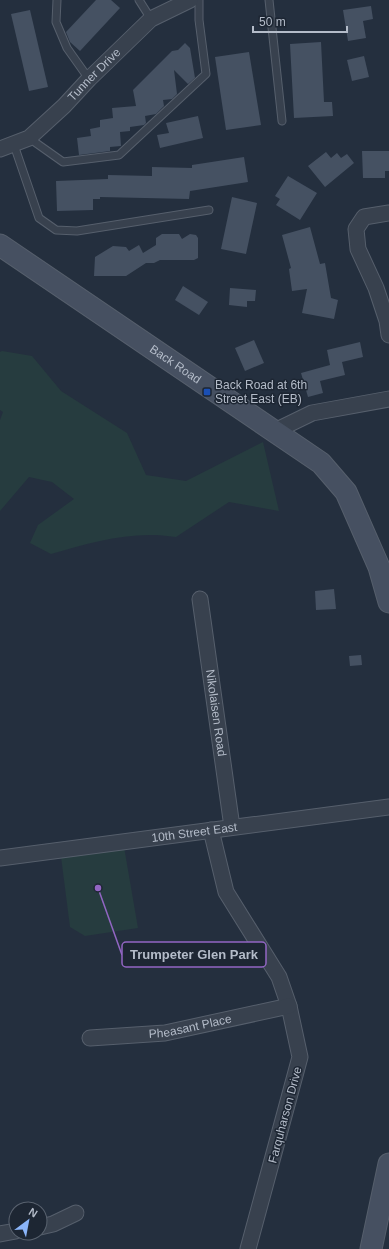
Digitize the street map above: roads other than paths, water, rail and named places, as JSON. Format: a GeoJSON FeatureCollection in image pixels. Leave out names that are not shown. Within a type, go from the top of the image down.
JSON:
{"type":"FeatureCollection","features":[{"type":"Feature","properties":{"kind":"street","name":"Tunner Drive"},"geometry":{"type":"LineString","coordinates":[[7,147],[29,138],[64,106],[89,79],[152,19],[190,0]]}},
{"type":"Feature","properties":{"kind":"street"},"geometry":{"type":"LineString","coordinates":[[389,213],[364,217],[356,229],[358,249],[376,288],[387,321],[389,335]]}},
{"type":"Feature","properties":{"kind":"street","name":"Back Road"},"geometry":{"type":"LineString","coordinates":[[0,245],[321,463],[346,492],[379,567],[389,602]]}},
{"type":"Feature","properties":{"kind":"street"},"geometry":{"type":"LineString","coordinates":[[275,431],[312,413],[389,399]]}},
{"type":"Feature","properties":{"kind":"street","name":"Nikolaisen Road"},"geometry":{"type":"LineString","coordinates":[[200,598],[232,827]]}},
{"type":"Feature","properties":{"kind":"street","name":"10th Street East"},"geometry":{"type":"LineString","coordinates":[[0,858],[389,807]]}},
{"type":"Feature","properties":{"kind":"street","name":"Farquharson Drive"},"geometry":{"type":"LineString","coordinates":[[211,830],[226,892],[280,977],[289,1006],[300,1057],[248,1249]]}},
{"type":"Feature","properties":{"kind":"street","name":"Pheasant Place"},"geometry":{"type":"LineString","coordinates":[[90,1038],[165,1033],[289,1006]]}},
{"type":"Feature","properties":{"kind":"street"},"geometry":{"type":"LineString","coordinates":[[371,1249],[389,1164]]}},
{"type":"Feature","properties":{"kind":"street"},"geometry":{"type":"LineString","coordinates":[[48,1225],[76,1213]]}},
{"type":"Feature","properties":{"kind":"lane"},"geometry":{"type":"LineString","coordinates":[[57,0],[56,22],[67,48],[89,79]]}},
{"type":"Feature","properties":{"kind":"lane"},"geometry":{"type":"LineString","coordinates":[[139,0],[152,19]]}},
{"type":"Feature","properties":{"kind":"lane"},"geometry":{"type":"LineString","coordinates":[[29,138],[63,162],[119,155],[206,74],[199,20],[199,0]]}},
{"type":"Feature","properties":{"kind":"lane"},"geometry":{"type":"LineString","coordinates":[[269,0],[282,121]]}},
{"type":"Feature","properties":{"kind":"lane"},"geometry":{"type":"LineString","coordinates":[[7,147],[39,218],[56,230],[77,230],[209,210]]}},
{"type":"Feature","properties":{"kind":"place","name":"Back Road at 6th Street East (EB)"},"geometry":{"type":"Point","coordinates":[207,392]}},
{"type":"Feature","properties":{"kind":"place","name":"Trumpeter Glen Park"},"geometry":{"type":"Point","coordinates":[98,888]}}]}
